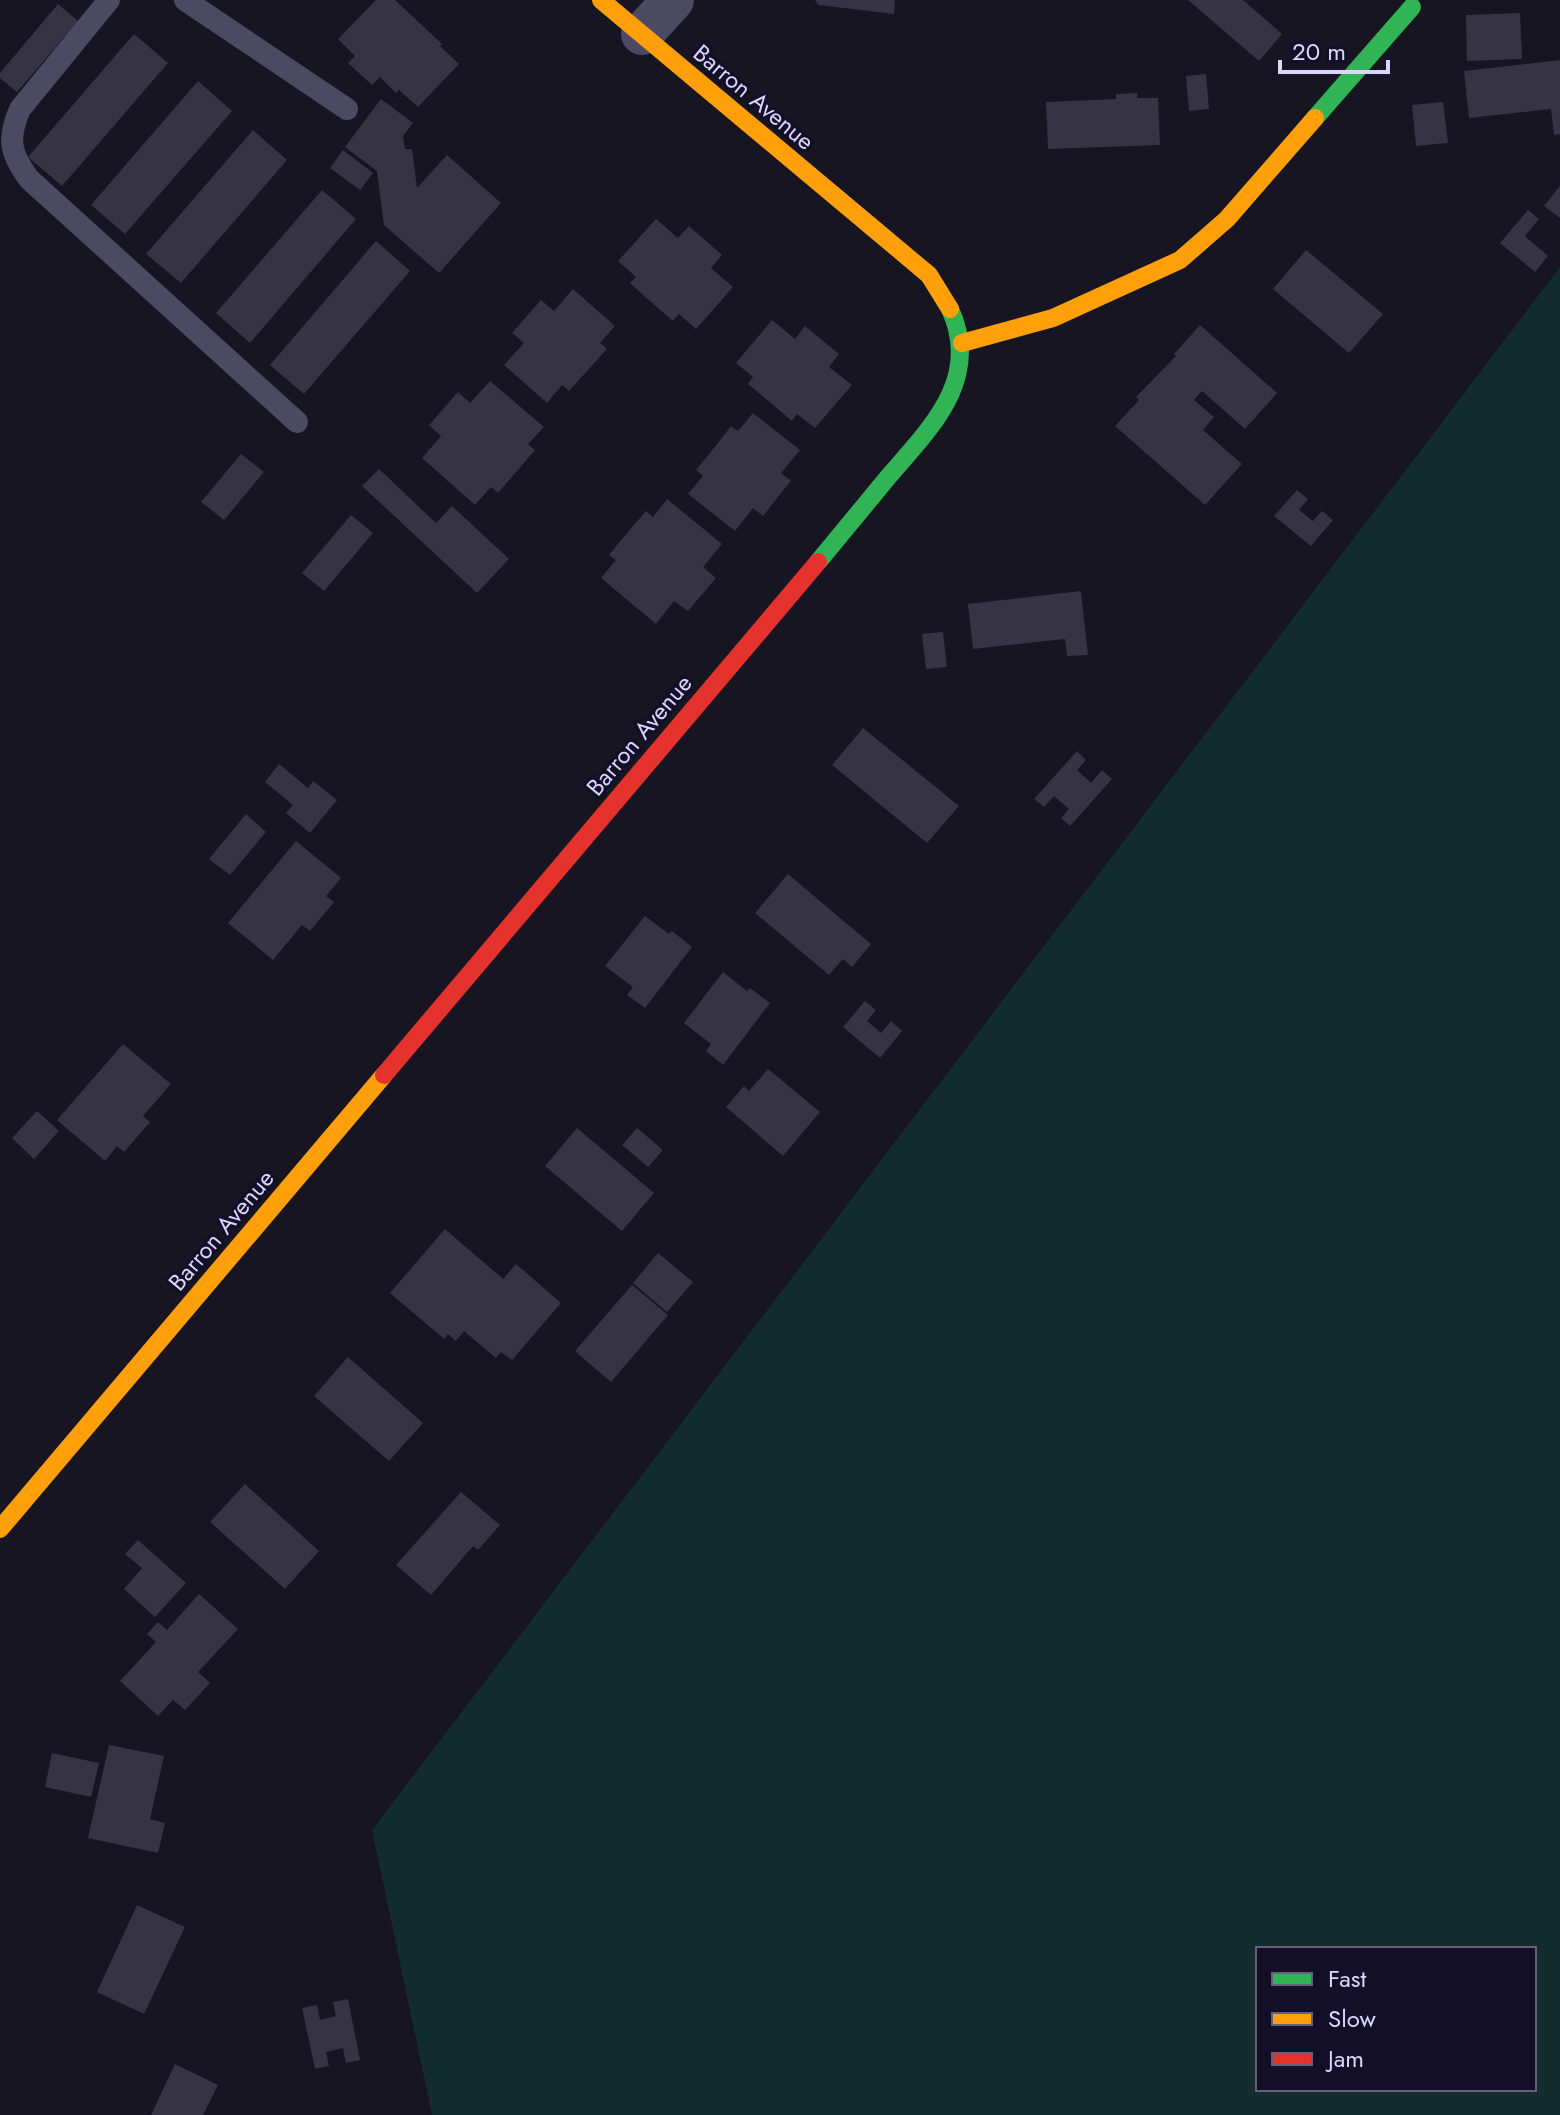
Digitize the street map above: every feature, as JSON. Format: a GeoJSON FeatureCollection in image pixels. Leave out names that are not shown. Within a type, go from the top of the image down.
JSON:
{"type":"FeatureCollection","features":[{"type":"Feature","properties":{"kind":"street","name":"Barron Avenue"},"geometry":{"type":"LineString","coordinates":[[0,1529],[938,419],[957,379],[962,343],[953,310],[929,275],[601,0]]}},
{"type":"Feature","properties":{"kind":"street"},"geometry":{"type":"LineString","coordinates":[[642,34],[673,0]]}},
{"type":"Feature","properties":{"kind":"street"},"geometry":{"type":"LineString","coordinates":[[962,343],[1053,318],[1180,260],[1227,219],[1412,7]]}},
{"type":"Feature","properties":{"kind":"lane"},"geometry":{"type":"LineString","coordinates":[[109,0],[20,109],[12,128],[12,147],[18,164],[29,179],[297,422]]}},
{"type":"Feature","properties":{"kind":"lane"},"geometry":{"type":"LineString","coordinates":[[185,0],[347,109]]}},
{"type":"Feature","properties":{"kind":"green space"},"geometry":{"type":"Polygon","coordinates":[[[1560,267],[1560,2115],[432,2115],[372,1830],[1560,267]]]}},
{"type":"Feature","properties":{"kind":"building"},"geometry":{"type":"Polygon","coordinates":[[[376,0],[395,0],[459,64],[418,107],[399,90],[396,93],[380,77],[372,85],[348,63],[355,56],[338,39],[376,0]]]}},
{"type":"Feature","properties":{"kind":"building"},"geometry":{"type":"Polygon","coordinates":[[[815,0],[895,0],[894,14],[819,5],[815,0]]]}},
{"type":"Feature","properties":{"kind":"building"},"geometry":{"type":"Polygon","coordinates":[[[1188,0],[1243,0],[1282,34],[1259,61],[1188,0]]]}},
{"type":"Feature","properties":{"kind":"building"},"geometry":{"type":"Polygon","coordinates":[[[58,4],[78,21],[17,92],[0,78],[0,73],[58,4]]]}},
{"type":"Feature","properties":{"kind":"building"},"geometry":{"type":"Polygon","coordinates":[[[1520,13],[1522,59],[1467,61],[1466,15],[1520,13]]]}},
{"type":"Feature","properties":{"kind":"building"},"geometry":{"type":"Polygon","coordinates":[[[134,34],[168,63],[62,186],[28,157],[134,34]]]}},
{"type":"Feature","properties":{"kind":"building"},"geometry":{"type":"Polygon","coordinates":[[[1560,60],[1560,134],[1554,135],[1551,109],[1469,118],[1464,71],[1560,60]]]}},
{"type":"Feature","properties":{"kind":"building"},"geometry":{"type":"Polygon","coordinates":[[[1206,74],[1209,109],[1189,111],[1186,76],[1206,74]]]}},
{"type":"Feature","properties":{"kind":"building"},"geometry":{"type":"Polygon","coordinates":[[[198,81],[232,111],[125,234],[91,205],[198,81]]]}},
{"type":"Feature","properties":{"kind":"building"},"geometry":{"type":"Polygon","coordinates":[[[1138,93],[1137,98],[1158,98],[1160,145],[1048,149],[1046,102],[1116,99],[1116,94],[1138,93]]]}},
{"type":"Feature","properties":{"kind":"building"},"geometry":{"type":"Polygon","coordinates":[[[381,99],[413,123],[403,136],[405,149],[412,149],[417,188],[447,155],[501,203],[439,273],[384,225],[377,171],[345,147],[381,99]]]}},
{"type":"Feature","properties":{"kind":"building"},"geometry":{"type":"Polygon","coordinates":[[[1443,102],[1448,143],[1416,146],[1412,105],[1443,102]]]}},
{"type":"Feature","properties":{"kind":"building"},"geometry":{"type":"Polygon","coordinates":[[[253,130],[287,160],[181,283],[146,254],[253,130]]]}},
{"type":"Feature","properties":{"kind":"building"},"geometry":{"type":"Polygon","coordinates":[[[343,150],[373,173],[360,190],[330,168],[343,150]]]}},
{"type":"Feature","properties":{"kind":"building"},"geometry":{"type":"Polygon","coordinates":[[[1560,186],[1560,218],[1544,206],[1560,186]]]}},
{"type":"Feature","properties":{"kind":"building"},"geometry":{"type":"Polygon","coordinates":[[[322,190],[356,219],[250,343],[216,313],[322,190]]]}},
{"type":"Feature","properties":{"kind":"building"},"geometry":{"type":"Polygon","coordinates":[[[1528,210],[1539,219],[1525,236],[1548,256],[1535,272],[1500,243],[1528,210]]]}},
{"type":"Feature","properties":{"kind":"building"},"geometry":{"type":"Polygon","coordinates":[[[656,219],[678,238],[689,226],[722,255],[711,268],[733,287],[696,329],[679,314],[673,321],[651,302],[630,283],[636,277],[618,261],[656,219]]]}},
{"type":"Feature","properties":{"kind":"building"},"geometry":{"type":"Polygon","coordinates":[[[376,241],[410,271],[304,394],[270,365],[376,241]]]}},
{"type":"Feature","properties":{"kind":"building"},"geometry":{"type":"Polygon","coordinates":[[[1306,250],[1383,314],[1349,353],[1273,289],[1306,250]]]}},
{"type":"Feature","properties":{"kind":"building"},"geometry":{"type":"Polygon","coordinates":[[[573,289],[615,326],[600,343],[607,349],[569,391],[562,385],[547,403],[504,365],[524,343],[512,333],[541,300],[554,311],[573,289]]]}},
{"type":"Feature","properties":{"kind":"building"},"geometry":{"type":"Polygon","coordinates":[[[772,320],[795,339],[805,326],[839,354],[829,367],[852,385],[815,428],[797,414],[792,421],[748,384],[753,377],[736,363],[772,320]]]}},
{"type":"Feature","properties":{"kind":"building"},"geometry":{"type":"Polygon","coordinates":[[[1200,325],[1277,393],[1245,429],[1202,391],[1194,400],[1214,417],[1203,430],[1242,464],[1205,505],[1115,426],[1139,400],[1136,397],[1176,356],[1174,354],[1200,325]]]}},
{"type":"Feature","properties":{"kind":"building"},"geometry":{"type":"Polygon","coordinates":[[[490,381],[544,427],[528,444],[535,450],[498,493],[491,487],[475,505],[422,458],[441,436],[429,425],[458,392],[470,403],[490,381]]]}},
{"type":"Feature","properties":{"kind":"building"},"geometry":{"type":"Polygon","coordinates":[[[753,413],[800,450],[781,473],[791,481],[763,516],[753,508],[735,531],[688,494],[703,476],[696,470],[731,426],[738,431],[753,413]]]}},
{"type":"Feature","properties":{"kind":"building"},"geometry":{"type":"Polygon","coordinates":[[[241,454],[264,472],[224,520],[201,502],[241,454]]]}},
{"type":"Feature","properties":{"kind":"building"},"geometry":{"type":"Polygon","coordinates":[[[379,469],[436,523],[452,506],[509,559],[477,593],[362,486],[379,469]]]}},
{"type":"Feature","properties":{"kind":"building"},"geometry":{"type":"Polygon","coordinates":[[[1297,490],[1308,499],[1299,510],[1313,521],[1322,511],[1333,520],[1311,546],[1274,516],[1297,490]]]}},
{"type":"Feature","properties":{"kind":"building"},"geometry":{"type":"Polygon","coordinates":[[[667,499],[722,544],[703,567],[716,578],[688,611],[674,601],[656,624],[601,578],[616,560],[609,555],[627,533],[646,511],[653,517],[667,499]]]}},
{"type":"Feature","properties":{"kind":"building"},"geometry":{"type":"Polygon","coordinates":[[[351,515],[373,533],[324,591],[302,573],[351,515]]]}},
{"type":"Feature","properties":{"kind":"building"},"geometry":{"type":"Polygon","coordinates":[[[1081,591],[1088,655],[1067,656],[1065,639],[973,649],[968,604],[1081,591]]]}},
{"type":"Feature","properties":{"kind":"building"},"geometry":{"type":"Polygon","coordinates":[[[943,632],[947,667],[926,669],[922,634],[943,632]]]}},
{"type":"Feature","properties":{"kind":"building"},"geometry":{"type":"Polygon","coordinates":[[[863,728],[959,806],[927,843],[832,765],[863,728]]]}},
{"type":"Feature","properties":{"kind":"building"},"geometry":{"type":"Polygon","coordinates":[[[1077,751],[1086,760],[1077,770],[1091,783],[1102,770],[1112,779],[1070,826],[1061,818],[1069,809],[1054,796],[1044,807],[1034,799],[1077,751]]]}},
{"type":"Feature","properties":{"kind":"building"},"geometry":{"type":"Polygon","coordinates":[[[279,764],[308,788],[313,781],[337,800],[310,833],[286,813],[293,805],[265,782],[279,764]]]}},
{"type":"Feature","properties":{"kind":"building"},"geometry":{"type":"Polygon","coordinates":[[[246,814],[266,832],[230,875],[209,859],[246,814]]]}},
{"type":"Feature","properties":{"kind":"building"},"geometry":{"type":"Polygon","coordinates":[[[296,841],[341,878],[326,896],[334,902],[310,931],[302,925],[273,960],[228,923],[296,841]]]}},
{"type":"Feature","properties":{"kind":"building"},"geometry":{"type":"Polygon","coordinates":[[[788,874],[871,944],[852,967],[843,959],[829,975],[755,913],[788,874]]]}},
{"type":"Feature","properties":{"kind":"building"},"geometry":{"type":"Polygon","coordinates":[[[645,916],[692,947],[645,1008],[627,995],[633,987],[605,966],[645,916]]]}},
{"type":"Feature","properties":{"kind":"building"},"geometry":{"type":"Polygon","coordinates":[[[723,972],[747,991],[750,988],[770,1003],[723,1065],[706,1051],[711,1044],[684,1023],[723,972]]]}},
{"type":"Feature","properties":{"kind":"building"},"geometry":{"type":"Polygon","coordinates":[[[865,1001],[876,1010],[867,1021],[881,1033],[891,1021],[902,1031],[880,1058],[843,1027],[865,1001]]]}},
{"type":"Feature","properties":{"kind":"building"},"geometry":{"type":"Polygon","coordinates":[[[123,1044],[171,1084],[143,1116],[150,1122],[124,1152],[117,1146],[105,1161],[57,1120],[123,1044]]]}},
{"type":"Feature","properties":{"kind":"building"},"geometry":{"type":"Polygon","coordinates":[[[768,1069],[820,1112],[783,1156],[726,1107],[744,1086],[749,1091],[768,1069]]]}},
{"type":"Feature","properties":{"kind":"building"},"geometry":{"type":"Polygon","coordinates":[[[37,1111],[59,1131],[34,1159],[12,1138],[37,1111]]]}},
{"type":"Feature","properties":{"kind":"building"},"geometry":{"type":"Polygon","coordinates":[[[577,1128],[654,1193],[622,1231],[545,1166],[577,1128]]]}},
{"type":"Feature","properties":{"kind":"building"},"geometry":{"type":"Polygon","coordinates":[[[637,1128],[663,1150],[648,1167],[622,1145],[637,1128]]]}},
{"type":"Feature","properties":{"kind":"building"},"geometry":{"type":"Polygon","coordinates":[[[445,1229],[503,1279],[516,1264],[561,1303],[512,1360],[501,1352],[496,1358],[464,1331],[456,1341],[448,1334],[444,1339],[390,1293],[445,1229]]]}},
{"type":"Feature","properties":{"kind":"building"},"geometry":{"type":"Polygon","coordinates":[[[658,1253],[693,1282],[667,1312],[633,1283],[658,1253]]]}},
{"type":"Feature","properties":{"kind":"building"},"geometry":{"type":"Polygon","coordinates":[[[632,1285],[668,1315],[611,1382],[575,1351],[632,1285]]]}},
{"type":"Feature","properties":{"kind":"building"},"geometry":{"type":"Polygon","coordinates":[[[348,1357],[423,1423],[389,1461],[314,1396],[348,1357]]]}},
{"type":"Feature","properties":{"kind":"building"},"geometry":{"type":"Polygon","coordinates":[[[245,1484],[319,1551],[285,1589],[210,1522],[245,1484]]]}},
{"type":"Feature","properties":{"kind":"building"},"geometry":{"type":"Polygon","coordinates":[[[461,1492],[500,1525],[478,1550],[473,1546],[431,1595],[396,1565],[461,1492]]]}},
{"type":"Feature","properties":{"kind":"building"},"geometry":{"type":"Polygon","coordinates":[[[138,1540],[186,1583],[155,1617],[124,1589],[142,1568],[125,1554],[138,1540]]]}},
{"type":"Feature","properties":{"kind":"building"},"geometry":{"type":"Polygon","coordinates":[[[199,1594],[238,1629],[198,1672],[210,1683],[185,1710],[173,1700],[158,1716],[120,1681],[156,1642],[147,1634],[158,1622],[167,1630],[199,1594]]]}},
{"type":"Feature","properties":{"kind":"building"},"geometry":{"type":"Polygon","coordinates":[[[109,1745],[164,1756],[150,1819],[165,1823],[158,1853],[88,1838],[109,1745]]]}},
{"type":"Feature","properties":{"kind":"building"},"geometry":{"type":"Polygon","coordinates":[[[52,1753],[99,1763],[91,1797],[45,1787],[52,1753]]]}},
{"type":"Feature","properties":{"kind":"building"},"geometry":{"type":"Polygon","coordinates":[[[137,1905],[185,1927],[144,2014],[97,1992],[137,1905]]]}},
{"type":"Feature","properties":{"kind":"building"},"geometry":{"type":"Polygon","coordinates":[[[348,1999],[360,2060],[346,2063],[343,2048],[326,2052],[329,2066],[315,2069],[302,2008],[317,2005],[320,2020],[336,2016],[333,2002],[348,1999]]]}},
{"type":"Feature","properties":{"kind":"building"},"geometry":{"type":"Polygon","coordinates":[[[175,2064],[218,2085],[203,2115],[151,2115],[175,2064]]]}},
{"type":"Feature","properties":{"kind":"traffic: fast"},"geometry":{"type":"LineString","coordinates":[[1315,118],[1412,7]]}},
{"type":"Feature","properties":{"kind":"traffic: fast"},"geometry":{"type":"LineString","coordinates":[[818,562],[921,439],[947,400],[956,380],[960,358],[958,334],[950,309]]}},
{"type":"Feature","properties":{"kind":"traffic: slow"},"geometry":{"type":"LineString","coordinates":[[601,0],[929,275],[950,309]]}},
{"type":"Feature","properties":{"kind":"traffic: slow"},"geometry":{"type":"LineString","coordinates":[[962,343],[1053,318],[1180,260],[1227,219],[1315,118]]}},
{"type":"Feature","properties":{"kind":"traffic: slow"},"geometry":{"type":"LineString","coordinates":[[0,1529],[384,1075]]}},
{"type":"Feature","properties":{"kind":"traffic: jam"},"geometry":{"type":"LineString","coordinates":[[384,1075],[818,562]]}}]}
